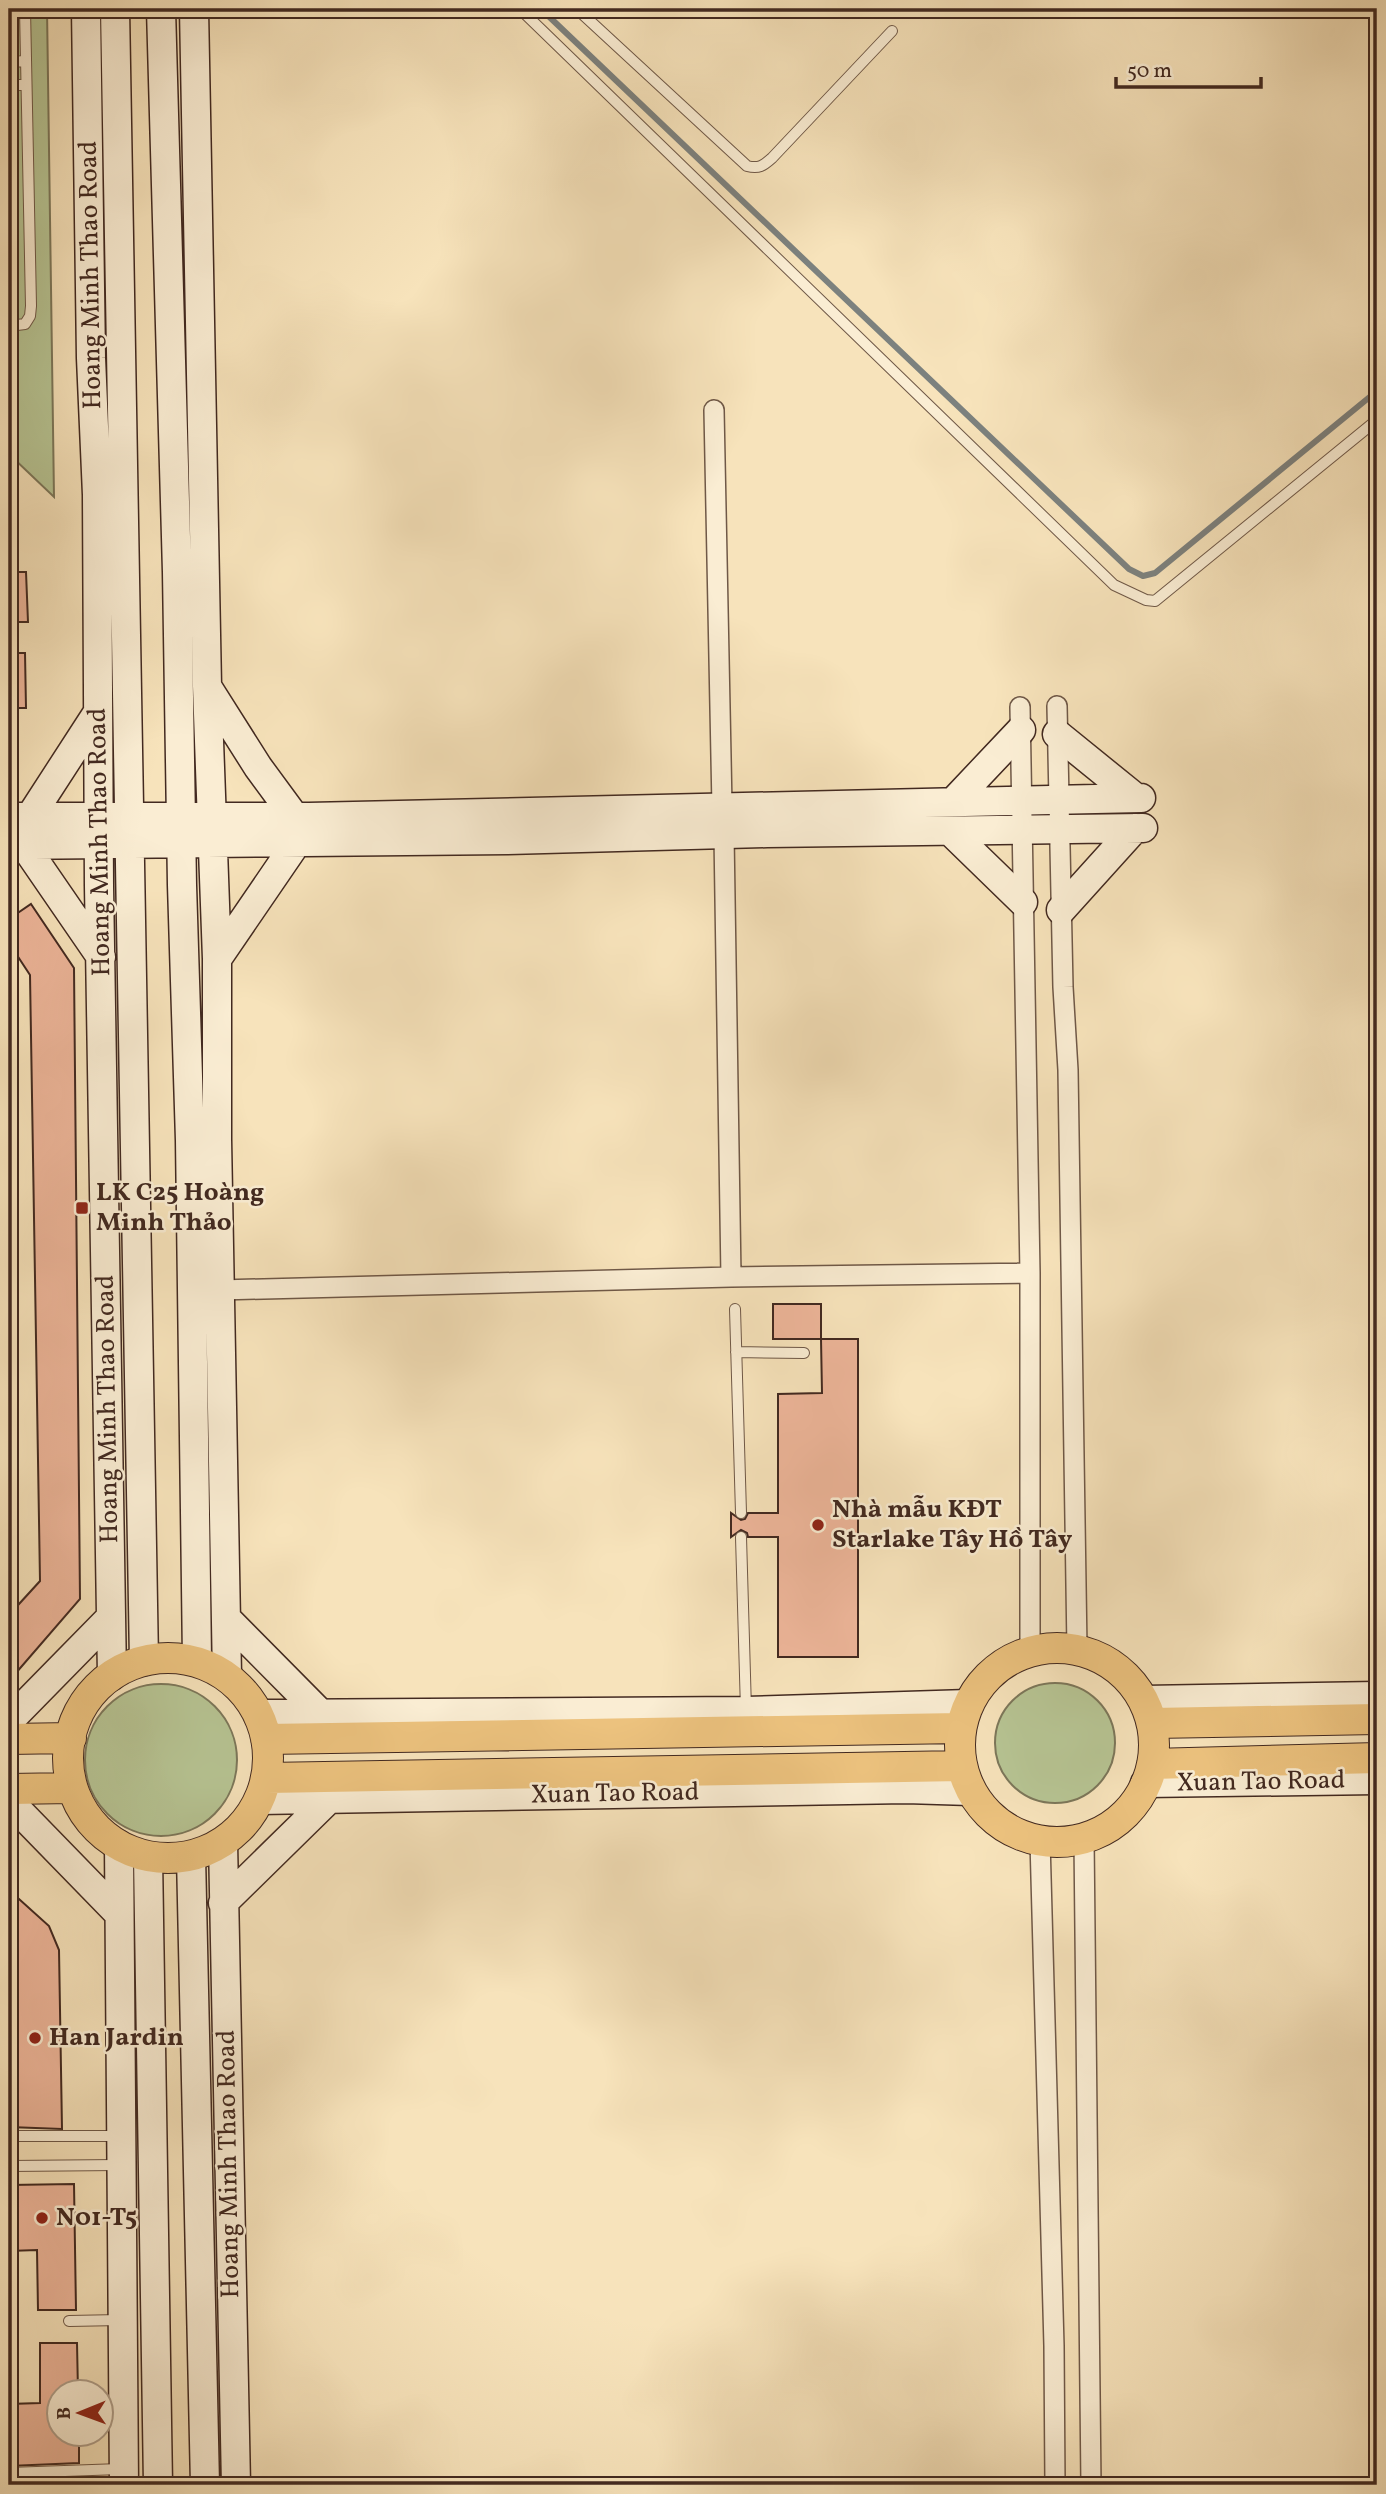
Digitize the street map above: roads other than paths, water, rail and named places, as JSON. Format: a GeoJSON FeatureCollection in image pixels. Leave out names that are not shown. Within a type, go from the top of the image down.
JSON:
{"type":"FeatureCollection","features":[{"type":"Feature","properties":{"kind":"main road","name":"Hoang Minh Thao Road"},"geometry":{"type":"LineString","coordinates":[[86,9],[91,358],[110,495],[130,844],[144,1661]]}},
{"type":"Feature","properties":{"kind":"main road","name":"Hoang Minh Thao Road"},"geometry":{"type":"LineString","coordinates":[[112,1676],[98,712],[110,495],[115,9]]}},
{"type":"Feature","properties":{"kind":"main road"},"geometry":{"type":"LineString","coordinates":[[161,9],[181,843],[204,1140],[220,1290],[227,1676]]}},
{"type":"Feature","properties":{"kind":"main road"},"geometry":{"type":"LineString","coordinates":[[194,9],[206,686],[218,959],[204,1140],[197,1660]]}},
{"type":"Feature","properties":{"kind":"main road"},"geometry":{"type":"LineString","coordinates":[[178,687],[206,686]]}},
{"type":"Feature","properties":{"kind":"main road"},"geometry":{"type":"LineString","coordinates":[[206,686],[258,767],[300,825]]}},
{"type":"Feature","properties":{"kind":"main road"},"geometry":{"type":"LineString","coordinates":[[19,817],[98,712]]}},
{"type":"Feature","properties":{"kind":"main road"},"geometry":{"type":"LineString","coordinates":[[953,802],[1020,719]]}},
{"type":"Feature","properties":{"kind":"main road"},"geometry":{"type":"LineString","coordinates":[[19,817],[212,830],[722,807],[1139,798],[1057,734]]}},
{"type":"Feature","properties":{"kind":"main road"},"geometry":{"type":"LineString","coordinates":[[300,825],[723,835],[1139,828],[1061,910]]}},
{"type":"Feature","properties":{"kind":"main road"},"geometry":{"type":"LineString","coordinates":[[218,959],[300,825]]}},
{"type":"Feature","properties":{"kind":"main road"},"geometry":{"type":"LineString","coordinates":[[16,845],[181,843],[212,830]]}},
{"type":"Feature","properties":{"kind":"main road"},"geometry":{"type":"LineString","coordinates":[[950,831],[1023,902]]}},
{"type":"Feature","properties":{"kind":"main road"},"geometry":{"type":"LineString","coordinates":[[16,845],[101,957],[131,956]]}},
{"type":"Feature","properties":{"kind":"main road"},"geometry":{"type":"LineString","coordinates":[[9,1721],[111,1617]]}},
{"type":"Feature","properties":{"kind":"main road"},"geometry":{"type":"LineString","coordinates":[[226,1618],[322,1715]]}},
{"type":"Feature","properties":{"kind":"main road"},"geometry":{"type":"LineString","coordinates":[[1044,1647],[1077,1649],[1108,1661],[1133,1684],[1149,1712],[1148,1773],[1142,1792],[1126,1814],[1104,1830],[1084,1839],[1052,1843],[1025,1838],[1003,1827],[984,1811],[966,1778],[964,1716],[986,1676],[1013,1657],[1044,1647]]}},
{"type":"Feature","properties":{"kind":"main road"},"geometry":{"type":"LineString","coordinates":[[150,1658],[197,1660],[227,1676],[240,1688],[263,1727],[268,1746],[263,1789],[256,1809],[235,1834],[206,1852],[173,1860],[139,1856],[109,1841],[85,1816],[72,1788],[68,1751],[76,1718],[94,1689],[120,1669],[150,1658]]}},
{"type":"Feature","properties":{"kind":"main road"},"geometry":{"type":"LineString","coordinates":[[1149,1712],[1377,1696]]}},
{"type":"Feature","properties":{"kind":"main road"},"geometry":{"type":"LineString","coordinates":[[263,1727],[322,1715],[746,1711],[964,1716]]}},
{"type":"Feature","properties":{"kind":"main road"},"geometry":{"type":"LineString","coordinates":[[1149,1712],[1377,1719]]}},
{"type":"Feature","properties":{"kind":"main road"},"geometry":{"type":"LineString","coordinates":[[263,1727],[964,1716]]}},
{"type":"Feature","properties":{"kind":"main road"},"geometry":{"type":"LineString","coordinates":[[9,1739],[71,1738]]}},
{"type":"Feature","properties":{"kind":"main road","name":"Xuan Tao Road"},"geometry":{"type":"LineString","coordinates":[[1148,1773],[1377,1758]]}},
{"type":"Feature","properties":{"kind":"main road","name":"Xuan Tao Road"},"geometry":{"type":"LineString","coordinates":[[1148,1773],[1377,1780]]}},
{"type":"Feature","properties":{"kind":"main road","name":"Xuan Tao Road"},"geometry":{"type":"LineString","coordinates":[[263,1789],[966,1778]]}},
{"type":"Feature","properties":{"kind":"main road","name":"Xuan Tao Road"},"geometry":{"type":"LineString","coordinates":[[263,1789],[329,1799],[906,1789],[966,1778]]}},
{"type":"Feature","properties":{"kind":"main road"},"geometry":{"type":"LineString","coordinates":[[9,1789],[72,1788]]}},
{"type":"Feature","properties":{"kind":"main road"},"geometry":{"type":"LineString","coordinates":[[223,1903],[329,1799]]}},
{"type":"Feature","properties":{"kind":"main road"},"geometry":{"type":"LineString","coordinates":[[9,1801],[119,1914]]}},
{"type":"Feature","properties":{"kind":"main road","name":"Hoang Minh Thao Road"},"geometry":{"type":"LineString","coordinates":[[223,1842],[236,2485]]}},
{"type":"Feature","properties":{"kind":"main road"},"geometry":{"type":"LineString","coordinates":[[119,1845],[124,2477]]}},
{"type":"Feature","properties":{"kind":"main road","name":"Hoang Minh Thao Road"},"geometry":{"type":"LineString","coordinates":[[191,1856],[205,2485]]}},
{"type":"Feature","properties":{"kind":"main road"},"geometry":{"type":"LineString","coordinates":[[148,1857],[158,2485]]}},
{"type":"Feature","properties":{"kind":"street"},"geometry":{"type":"LineString","coordinates":[[713,410],[722,807]]}},
{"type":"Feature","properties":{"kind":"street"},"geometry":{"type":"LineString","coordinates":[[1057,706],[1063,987],[1068,1070],[1077,1649]]}},
{"type":"Feature","properties":{"kind":"street"},"geometry":{"type":"LineString","coordinates":[[1020,719],[1030,1273],[1030,1652]]}},
{"type":"Feature","properties":{"kind":"street"},"geometry":{"type":"LineString","coordinates":[[723,835],[731,1277]]}},
{"type":"Feature","properties":{"kind":"street"},"geometry":{"type":"LineString","coordinates":[[220,1290],[731,1277],[1030,1273]]}},
{"type":"Feature","properties":{"kind":"street"},"geometry":{"type":"LineString","coordinates":[[1084,1839],[1091,2485]]}},
{"type":"Feature","properties":{"kind":"street"},"geometry":{"type":"LineString","coordinates":[[1040,1841],[1054,2346],[1055,2485]]}},
{"type":"Feature","properties":{"kind":"lane"},"geometry":{"type":"LineString","coordinates":[[9,326],[25,324],[30,316],[31,306],[25,9]]}},
{"type":"Feature","properties":{"kind":"lane"},"geometry":{"type":"LineString","coordinates":[[520,9],[1114,585],[1146,600],[1159,598],[1377,420]]}},
{"type":"Feature","properties":{"kind":"lane"},"geometry":{"type":"LineString","coordinates":[[577,9],[747,166],[756,168],[764,166],[772,158],[892,31]]}},
{"type":"Feature","properties":{"kind":"lane"},"geometry":{"type":"LineString","coordinates":[[9,62],[24,61]]}},
{"type":"Feature","properties":{"kind":"lane"},"geometry":{"type":"LineString","coordinates":[[9,85],[25,85]]}},
{"type":"Feature","properties":{"kind":"lane"},"geometry":{"type":"LineString","coordinates":[[735,1309],[741,1513]]}},
{"type":"Feature","properties":{"kind":"lane"},"geometry":{"type":"LineString","coordinates":[[736,1352],[804,1353]]}},
{"type":"Feature","properties":{"kind":"lane"},"geometry":{"type":"LineString","coordinates":[[741,1537],[746,1711]]}},
{"type":"Feature","properties":{"kind":"lane"},"geometry":{"type":"LineString","coordinates":[[9,2136],[121,2136]]}},
{"type":"Feature","properties":{"kind":"lane"},"geometry":{"type":"LineString","coordinates":[[9,2166],[122,2165]]}},
{"type":"Feature","properties":{"kind":"lane"},"geometry":{"type":"LineString","coordinates":[[69,2321],[124,2320]]}},
{"type":"Feature","properties":{"kind":"lane"},"geometry":{"type":"LineString","coordinates":[[9,2473],[124,2477]]}},
{"type":"Feature","properties":{"kind":"water"},"geometry":{"type":"Polygon","coordinates":[[[1377,2481],[1377,2485],[1177,2485],[1377,2481]]]}},
{"type":"Feature","properties":{"kind":"waterway"},"geometry":{"type":"LineString","coordinates":[[541,9],[1129,569],[1143,576],[1155,573],[1377,391]]}},
{"type":"Feature","properties":{"kind":"place","name":"LK C25 Hoàng Minh Thảo"},"geometry":{"type":"Point","coordinates":[82,1208]}},
{"type":"Feature","properties":{"kind":"place","name":"Nhà mẫu KĐT Starlake Tây Hồ Tây"},"geometry":{"type":"Point","coordinates":[818,1525]}},
{"type":"Feature","properties":{"kind":"place","name":"Han Jardin"},"geometry":{"type":"Point","coordinates":[35,2038]}},
{"type":"Feature","properties":{"kind":"place","name":"N01-T5"},"geometry":{"type":"Point","coordinates":[42,2218]}}]}
